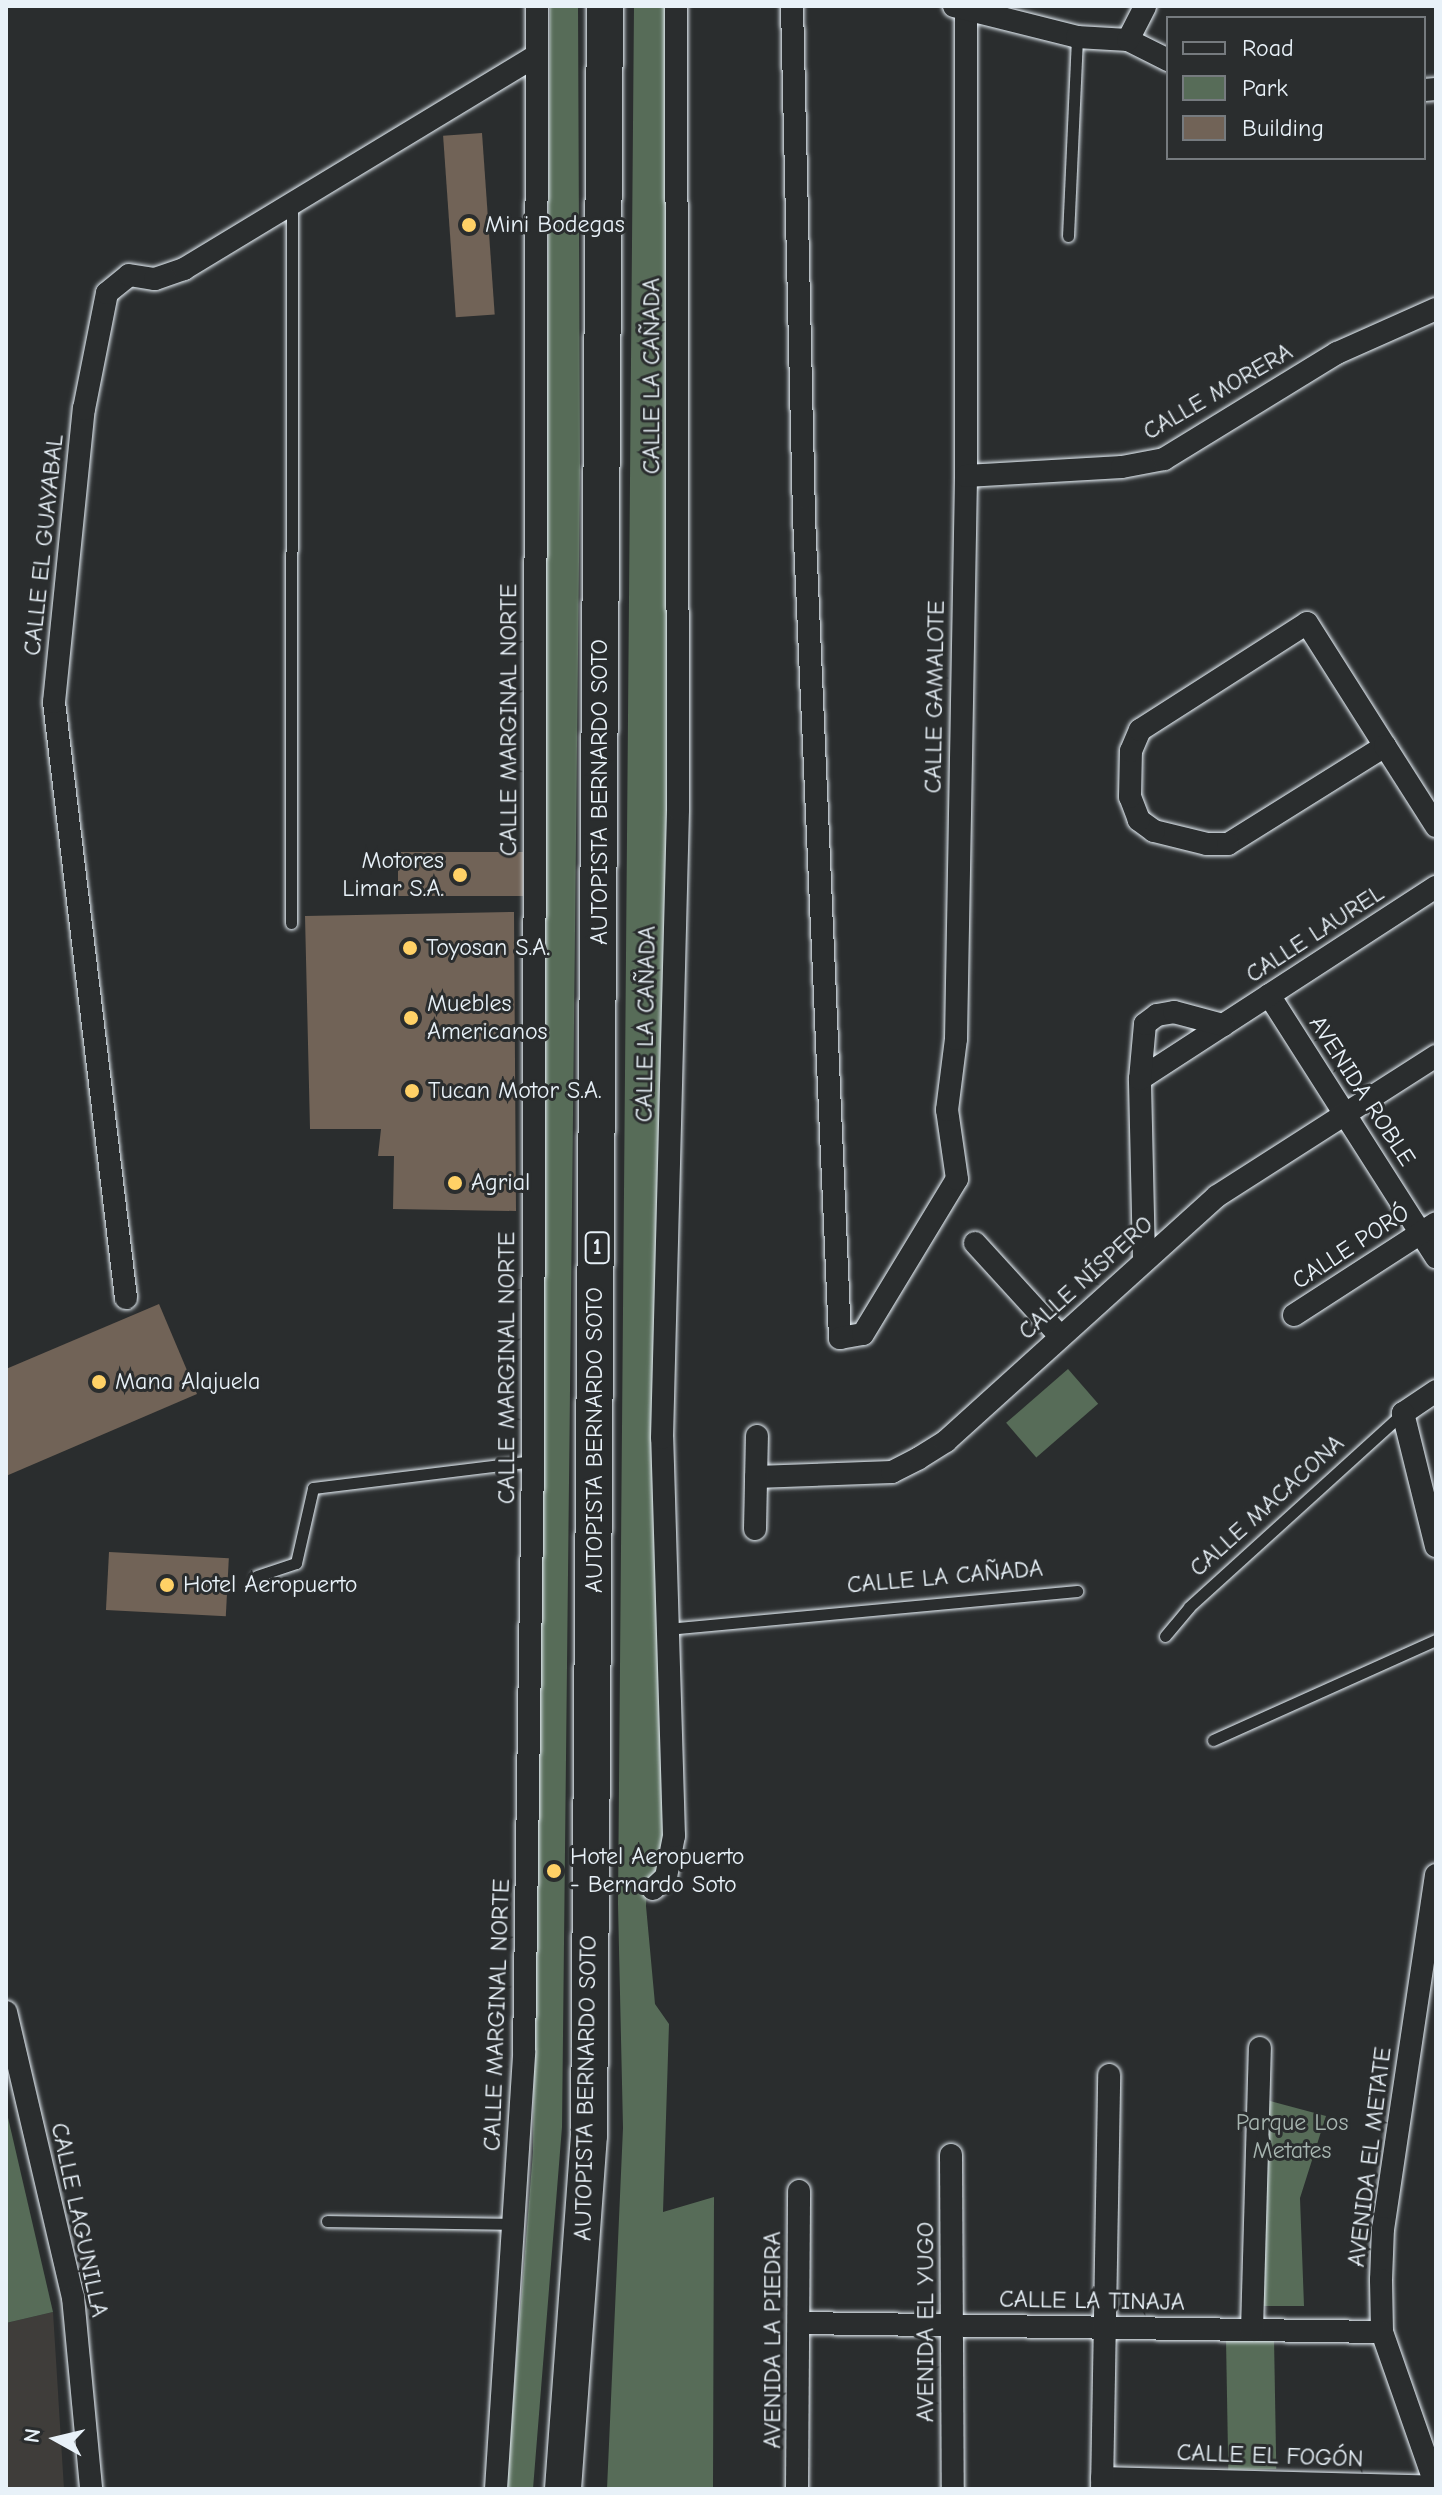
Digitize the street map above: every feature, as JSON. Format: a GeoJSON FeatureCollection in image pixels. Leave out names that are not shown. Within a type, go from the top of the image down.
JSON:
{"type":"FeatureCollection","features":[{"type":"Feature","properties":{"kind":"highway","name":"AUTOPISTA BERNARDO SOTO"},"geometry":{"type":"LineString","coordinates":[[563,2489],[589,2135],[605,6]]}},
{"type":"Feature","properties":{"kind":"street","name":"CALLE MARGINAL NORTE"},"geometry":{"type":"LineString","coordinates":[[496,2489],[516,2224],[524,2052],[533,1461],[537,6]]}},
{"type":"Feature","properties":{"kind":"street","name":"CALLE LA CAÑADA"},"geometry":{"type":"LineString","coordinates":[[665,1629],[662,1438],[678,809],[676,6]]}},
{"type":"Feature","properties":{"kind":"street","name":"CALLE GAMALOTE"},"geometry":{"type":"LineString","coordinates":[[792,6],[804,517],[840,1338],[863,1334],[957,1179],[947,1110],[956,1039],[966,476],[959,8]]}},
{"type":"Feature","properties":{"kind":"street"},"geometry":{"type":"LineString","coordinates":[[1128,40],[1145,6]]}},
{"type":"Feature","properties":{"kind":"street"},"geometry":{"type":"LineString","coordinates":[[959,8],[1077,37],[1128,40],[1166,59]]}},
{"type":"Feature","properties":{"kind":"street","name":"CALLE EL GUAYABAL"},"geometry":{"type":"LineString","coordinates":[[126,1298],[54,702],[84,409],[107,293],[129,275],[155,279],[184,269],[536,56]]}},
{"type":"Feature","properties":{"kind":"street","name":"CALLE MORERA"},"geometry":{"type":"LineString","coordinates":[[966,476],[1122,467],[1164,459],[1337,353],[1436,309]]}},
{"type":"Feature","properties":{"kind":"street"},"geometry":{"type":"LineString","coordinates":[[1385,746],[1228,844],[1207,844],[1154,831],[1139,820],[1128,773],[1140,730],[1307,623],[1436,826]]}},
{"type":"Feature","properties":{"kind":"street","name":"CALLE LAUREL"},"geometry":{"type":"LineString","coordinates":[[1140,1079],[1436,887]]}},
{"type":"Feature","properties":{"kind":"street","name":"AVENIDA ROBLE"},"geometry":{"type":"LineString","coordinates":[[1269,995],[1345,1112],[1429,1228],[1436,1257]]}},
{"type":"Feature","properties":{"kind":"street"},"geometry":{"type":"LineString","coordinates":[[1144,1259],[1140,1079],[1141,1038],[1145,1024],[1157,1015],[1198,1015],[1223,1025]]}},
{"type":"Feature","properties":{"kind":"street","name":"CALLE NÍSPERO"},"geometry":{"type":"LineString","coordinates":[[756,1477],[892,1472],[946,1441],[1217,1196],[1436,1056]]}},
{"type":"Feature","properties":{"kind":"street","name":"CALLE PORÓ"},"geometry":{"type":"LineString","coordinates":[[1294,1315],[1429,1228]]}},
{"type":"Feature","properties":{"kind":"street"},"geometry":{"type":"LineString","coordinates":[[975,1243],[1060,1336]]}},
{"type":"Feature","properties":{"kind":"street"},"geometry":{"type":"LineString","coordinates":[[1436,1391],[1403,1413],[1436,1546]]}},
{"type":"Feature","properties":{"kind":"street"},"geometry":{"type":"LineString","coordinates":[[755,1529],[757,1436]]}},
{"type":"Feature","properties":{"kind":"street"},"geometry":{"type":"LineString","coordinates":[[653,1889],[666,1877],[674,1836],[665,1629]]}},
{"type":"Feature","properties":{"kind":"street","name":"AVENIDA EL METATE"},"geometry":{"type":"LineString","coordinates":[[1436,1875],[1383,2228],[1382,2332],[1436,2486]]}},
{"type":"Feature","properties":{"kind":"street","name":"CALLE LAGUNILLA"},"geometry":{"type":"LineString","coordinates":[[6,2012],[73,2297],[91,2489]]}},
{"type":"Feature","properties":{"kind":"street"},"geometry":{"type":"LineString","coordinates":[[1252,2330],[1260,2048]]}},
{"type":"Feature","properties":{"kind":"street"},"geometry":{"type":"LineString","coordinates":[[1102,2484],[1109,2075]]}},
{"type":"Feature","properties":{"kind":"street","name":"AVENIDA EL YUGO"},"geometry":{"type":"LineString","coordinates":[[951,2155],[953,2489]]}},
{"type":"Feature","properties":{"kind":"street","name":"AVENIDA LA PIEDRA"},"geometry":{"type":"LineString","coordinates":[[797,2489],[801,2323],[799,2191]]}},
{"type":"Feature","properties":{"kind":"street","name":"CALLE LA TINAJA"},"geometry":{"type":"LineString","coordinates":[[801,2323],[1382,2332]]}},
{"type":"Feature","properties":{"kind":"street","name":"CALLE EL FOGÓN"},"geometry":{"type":"LineString","coordinates":[[1102,2484],[1436,2486]]}},
{"type":"Feature","properties":{"kind":"lane"},"geometry":{"type":"LineString","coordinates":[[1068,236],[1077,37]]}},
{"type":"Feature","properties":{"kind":"lane"},"geometry":{"type":"LineString","coordinates":[[291,923],[292,204]]}},
{"type":"Feature","properties":{"kind":"lane","name":"CALLE MACACONA"},"geometry":{"type":"LineString","coordinates":[[1165,1636],[1189,1607],[1403,1413]]}},
{"type":"Feature","properties":{"kind":"lane"},"geometry":{"type":"LineString","coordinates":[[257,1576],[296,1563],[313,1488],[533,1461]]}},
{"type":"Feature","properties":{"kind":"lane","name":"CALLE LA CAÑADA"},"geometry":{"type":"LineString","coordinates":[[665,1629],[1077,1591]]}},
{"type":"Feature","properties":{"kind":"lane"},"geometry":{"type":"LineString","coordinates":[[1213,1740],[1436,1640]]}},
{"type":"Feature","properties":{"kind":"lane"},"geometry":{"type":"LineString","coordinates":[[327,2221],[516,2224]]}},
{"type":"Feature","properties":{"kind":"shaded area"},"geometry":{"type":"Polygon","coordinates":[[[53,2312],[64,2489],[6,2489],[6,2323],[53,2312]]]}},
{"type":"Feature","properties":{"kind":"green space"},"geometry":{"type":"Polygon","coordinates":[[[550,6],[578,6],[580,469],[562,2127],[533,2489],[506,2489],[533,2152],[550,6]]]}},
{"type":"Feature","properties":{"kind":"green space"},"geometry":{"type":"Polygon","coordinates":[[[634,6],[669,6],[671,792],[664,1862],[647,1885],[646,1906],[655,2004],[669,2024],[663,2212],[714,2197],[713,2489],[607,2489],[623,2128],[618,1904],[634,6]]]}},
{"type":"Feature","properties":{"kind":"green space"},"geometry":{"type":"Polygon","coordinates":[[[1068,1369],[1098,1404],[1036,1458],[1006,1423],[1068,1369]]]}},
{"type":"Feature","properties":{"kind":"green space","name":"Parque Los Metates"},"geometry":{"type":"Polygon","coordinates":[[[1266,2100],[1326,2116],[1300,2198],[1304,2306],[1260,2306],[1266,2100]]]}},
{"type":"Feature","properties":{"kind":"green space"},"geometry":{"type":"Polygon","coordinates":[[[6,2109],[53,2312],[6,2323],[6,2109]]]}},
{"type":"Feature","properties":{"kind":"green space"},"geometry":{"type":"Polygon","coordinates":[[[1274,2338],[1276,2469],[1228,2470],[1226,2339],[1274,2338]]]}},
{"type":"Feature","properties":{"kind":"building","name":"Mini Bodegas"},"geometry":{"type":"Polygon","coordinates":[[[482,133],[495,315],[456,317],[443,136],[482,133]]]}},
{"type":"Feature","properties":{"kind":"building","name":"Motores Limar S.A."},"geometry":{"type":"Polygon","coordinates":[[[398,852],[523,852],[523,896],[398,896],[398,852]]]}},
{"type":"Feature","properties":{"kind":"building"},"geometry":{"type":"Polygon","coordinates":[[[514,912],[516,1211],[393,1209],[394,1156],[378,1156],[381,1129],[310,1129],[305,916],[514,912]]]}},
{"type":"Feature","properties":{"kind":"building","name":"Mana Alajuela"},"geometry":{"type":"Polygon","coordinates":[[[159,1304],[197,1394],[6,1476],[6,1369],[159,1304]]]}},
{"type":"Feature","properties":{"kind":"building","name":"Hotel Aeropuerto"},"geometry":{"type":"Polygon","coordinates":[[[109,1552],[229,1558],[226,1616],[106,1610],[109,1552]]]}},
{"type":"Feature","properties":{"kind":"place","name":"Mini Bodegas"},"geometry":{"type":"Point","coordinates":[469,225]}},
{"type":"Feature","properties":{"kind":"place","name":"Motores Limar S.A."},"geometry":{"type":"Point","coordinates":[460,875]}},
{"type":"Feature","properties":{"kind":"place","name":"Toyosan S.A."},"geometry":{"type":"Point","coordinates":[410,948]}},
{"type":"Feature","properties":{"kind":"place","name":"Muebles Americanos"},"geometry":{"type":"Point","coordinates":[411,1018]}},
{"type":"Feature","properties":{"kind":"place","name":"Tucan Motor S.A."},"geometry":{"type":"Point","coordinates":[412,1091]}},
{"type":"Feature","properties":{"kind":"place","name":"Agrial"},"geometry":{"type":"Point","coordinates":[455,1183]}},
{"type":"Feature","properties":{"kind":"place","name":"Mana Alajuela"},"geometry":{"type":"Point","coordinates":[99,1382]}},
{"type":"Feature","properties":{"kind":"place","name":"Hotel Aeropuerto"},"geometry":{"type":"Point","coordinates":[167,1585]}},
{"type":"Feature","properties":{"kind":"place","name":"Hotel Aeropuerto - Bernardo Soto"},"geometry":{"type":"Point","coordinates":[554,1871]}}]}
